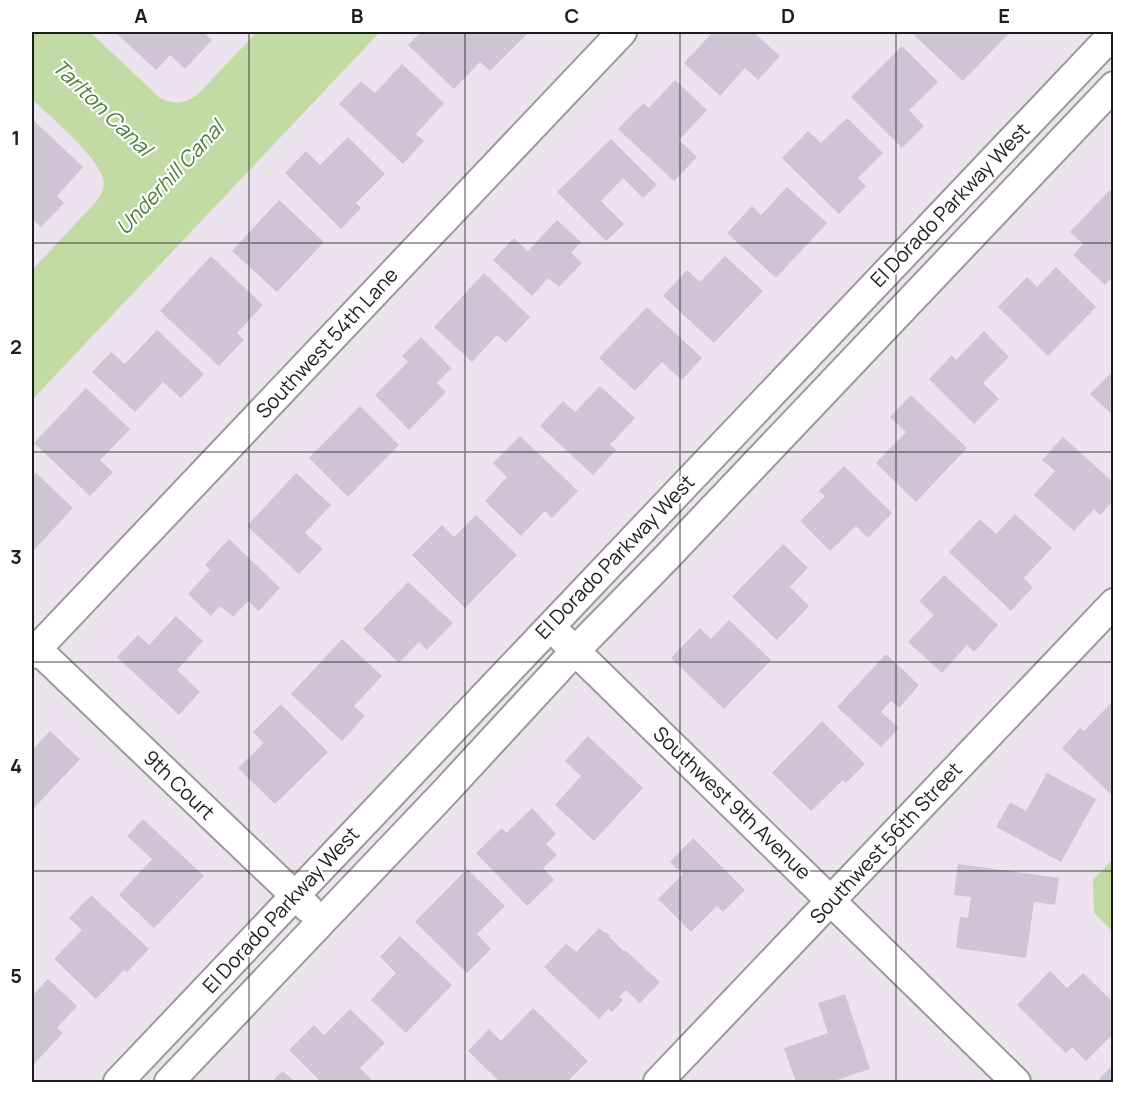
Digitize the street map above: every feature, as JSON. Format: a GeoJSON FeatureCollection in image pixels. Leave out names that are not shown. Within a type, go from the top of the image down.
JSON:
{"type":"FeatureCollection","features":[{"type":"Feature","properties":{"kind":"street","name":"Southwest 54th Lane"},"geometry":{"type":"LineString","coordinates":[[34,651],[622,32]]}},
{"type":"Feature","properties":{"kind":"street","name":"El Dorado Parkway West"},"geometry":{"type":"LineString","coordinates":[[118,1083],[1113,33]]}},
{"type":"Feature","properties":{"kind":"street","name":"El Dorado Parkway West"},"geometry":{"type":"LineString","coordinates":[[169,1083],[575,651],[668,556],[1113,86]]}},
{"type":"Feature","properties":{"kind":"street","name":"Southwest 56th Street"},"geometry":{"type":"LineString","coordinates":[[658,1083],[1113,603]]}},
{"type":"Feature","properties":{"kind":"street","name":"Southwest 9th Avenue"},"geometry":{"type":"LineString","coordinates":[[549,627],[1016,1083]]}},
{"type":"Feature","properties":{"kind":"street","name":"9th Court"},"geometry":{"type":"LineString","coordinates":[[34,651],[322,921]]}},
{"type":"Feature","properties":{"kind":"water"},"geometry":{"type":"Polygon","coordinates":[[[32,32],[90,32],[160,98],[170,102],[184,102],[198,94],[257,32],[380,32],[32,400],[32,270],[95,203],[104,183],[102,174],[85,151],[32,99],[32,32]]]}},
{"type":"Feature","properties":{"kind":"water"},"geometry":{"type":"Polygon","coordinates":[[[1113,859],[1113,932],[1094,913],[1093,880],[1113,859]]]}},
{"type":"Feature","properties":{"kind":"building"},"geometry":{"type":"Polygon","coordinates":[[[115,32],[203,32],[212,40],[185,69],[170,55],[156,70],[115,32]]]}},
{"type":"Feature","properties":{"kind":"building"},"geometry":{"type":"Polygon","coordinates":[[[421,32],[529,32],[490,71],[480,62],[454,89],[408,45],[421,32]]]}},
{"type":"Feature","properties":{"kind":"building"},"geometry":{"type":"Polygon","coordinates":[[[713,32],[753,32],[780,56],[758,80],[745,68],[720,96],[684,63],[713,32]]]}},
{"type":"Feature","properties":{"kind":"building"},"geometry":{"type":"Polygon","coordinates":[[[918,32],[1010,32],[963,81],[914,35],[918,32]]]}},
{"type":"Feature","properties":{"kind":"building"},"geometry":{"type":"Polygon","coordinates":[[[902,46],[938,82],[909,110],[924,126],[902,148],[851,97],[902,46]]]}},
{"type":"Feature","properties":{"kind":"building"},"geometry":{"type":"Polygon","coordinates":[[[402,64],[444,103],[416,134],[424,141],[403,164],[339,104],[361,81],[375,93],[402,64]]]}},
{"type":"Feature","properties":{"kind":"building"},"geometry":{"type":"Polygon","coordinates":[[[675,80],[707,110],[679,140],[697,157],[674,181],[618,129],[643,103],[649,108],[675,80]]]}},
{"type":"Feature","properties":{"kind":"building"},"geometry":{"type":"Polygon","coordinates":[[[847,118],[883,153],[858,178],[866,186],[839,214],[782,158],[808,131],[821,143],[847,118]]]}},
{"type":"Feature","properties":{"kind":"building"},"geometry":{"type":"Polygon","coordinates":[[[32,119],[83,167],[57,196],[64,203],[41,227],[32,219],[32,119]]]}},
{"type":"Feature","properties":{"kind":"building"},"geometry":{"type":"Polygon","coordinates":[[[348,137],[385,174],[356,203],[361,208],[341,229],[285,173],[306,151],[320,165],[348,137]]]}},
{"type":"Feature","properties":{"kind":"building"},"geometry":{"type":"Polygon","coordinates":[[[611,139],[657,185],[643,198],[623,178],[601,201],[624,224],[606,241],[557,192],[611,139]]]}},
{"type":"Feature","properties":{"kind":"building"},"geometry":{"type":"Polygon","coordinates":[[[787,187],[827,223],[776,278],[727,233],[752,206],[761,215],[787,187]]]}},
{"type":"Feature","properties":{"kind":"building"},"geometry":{"type":"Polygon","coordinates":[[[1110,190],[1114,194],[1114,275],[1105,285],[1073,255],[1083,244],[1070,232],[1110,190]]]}},
{"type":"Feature","properties":{"kind":"building"},"geometry":{"type":"Polygon","coordinates":[[[279,200],[324,242],[277,292],[232,251],[279,200]]]}},
{"type":"Feature","properties":{"kind":"building"},"geometry":{"type":"Polygon","coordinates":[[[557,220],[581,242],[571,253],[582,263],[559,287],[548,278],[532,296],[493,260],[514,238],[528,251],[557,220]]]}},
{"type":"Feature","properties":{"kind":"building"},"geometry":{"type":"Polygon","coordinates":[[[211,256],[263,305],[237,333],[244,340],[219,366],[160,311],[211,256]]]}},
{"type":"Feature","properties":{"kind":"building"},"geometry":{"type":"Polygon","coordinates":[[[725,256],[763,291],[714,343],[663,296],[687,270],[700,282],[725,256]]]}},
{"type":"Feature","properties":{"kind":"building"},"geometry":{"type":"Polygon","coordinates":[[[1056,267],[1096,307],[1048,356],[998,307],[1027,277],[1037,287],[1056,267]]]}},
{"type":"Feature","properties":{"kind":"building"},"geometry":{"type":"Polygon","coordinates":[[[484,273],[530,317],[506,343],[497,335],[472,362],[434,327],[484,273]]]}},
{"type":"Feature","properties":{"kind":"building"},"geometry":{"type":"Polygon","coordinates":[[[647,307],[702,358],[682,380],[662,362],[635,391],[599,358],[647,307]]]}},
{"type":"Feature","properties":{"kind":"building"},"geometry":{"type":"Polygon","coordinates":[[[157,330],[204,374],[181,398],[163,382],[135,412],[92,372],[111,352],[125,364],[157,330]]]}},
{"type":"Feature","properties":{"kind":"building"},"geometry":{"type":"Polygon","coordinates":[[[984,331],[1009,357],[983,383],[999,399],[974,424],[929,379],[952,355],[956,360],[984,331]]]}},
{"type":"Feature","properties":{"kind":"building"},"geometry":{"type":"Polygon","coordinates":[[[421,337],[451,368],[437,383],[446,392],[409,430],[375,395],[408,362],[402,356],[421,337]]]}},
{"type":"Feature","properties":{"kind":"building"},"geometry":{"type":"Polygon","coordinates":[[[1114,370],[1114,416],[1090,394],[1114,370]]]}},
{"type":"Feature","properties":{"kind":"building"},"geometry":{"type":"Polygon","coordinates":[[[600,386],[635,418],[610,445],[616,450],[593,475],[540,426],[563,401],[575,412],[600,386]]]}},
{"type":"Feature","properties":{"kind":"building"},"geometry":{"type":"Polygon","coordinates":[[[86,388],[130,429],[100,460],[113,472],[90,496],[34,443],[86,388]]]}},
{"type":"Feature","properties":{"kind":"building"},"geometry":{"type":"Polygon","coordinates":[[[911,395],[967,448],[916,502],[876,463],[906,432],[890,417],[911,395]]]}},
{"type":"Feature","properties":{"kind":"building"},"geometry":{"type":"Polygon","coordinates":[[[360,406],[399,445],[348,497],[309,458],[360,406]]]}},
{"type":"Feature","properties":{"kind":"building"},"geometry":{"type":"Polygon","coordinates":[[[520,436],[578,491],[552,518],[545,511],[521,536],[485,501],[507,477],[493,463],[520,436]]]}},
{"type":"Feature","properties":{"kind":"building"},"geometry":{"type":"Polygon","coordinates":[[[1063,437],[1114,483],[1114,500],[1100,515],[1094,509],[1074,531],[1034,495],[1055,471],[1042,460],[1063,437]]]}},
{"type":"Feature","properties":{"kind":"building"},"geometry":{"type":"Polygon","coordinates":[[[844,466],[892,513],[868,538],[856,526],[830,551],[800,521],[825,496],[819,491],[844,466]]]}},
{"type":"Feature","properties":{"kind":"building"},"geometry":{"type":"Polygon","coordinates":[[[36,473],[73,508],[32,552],[32,478],[36,473]]]}},
{"type":"Feature","properties":{"kind":"building"},"geometry":{"type":"Polygon","coordinates":[[[296,473],[331,505],[305,533],[323,549],[299,574],[247,526],[296,473]]]}},
{"type":"Feature","properties":{"kind":"building"},"geometry":{"type":"Polygon","coordinates":[[[1015,514],[1052,548],[1024,578],[1033,587],[1011,611],[949,552],[980,519],[996,534],[1015,514]]]}},
{"type":"Feature","properties":{"kind":"building"},"geometry":{"type":"Polygon","coordinates":[[[476,515],[517,555],[465,608],[412,555],[442,525],[454,537],[476,515]]]}},
{"type":"Feature","properties":{"kind":"building"},"geometry":{"type":"Polygon","coordinates":[[[229,539],[280,588],[259,611],[248,601],[233,617],[220,606],[211,616],[188,594],[210,570],[205,565],[229,539]]]}},
{"type":"Feature","properties":{"kind":"building"},"geometry":{"type":"Polygon","coordinates":[[[783,544],[808,568],[790,587],[809,606],[777,640],[732,597],[783,544]]]}},
{"type":"Feature","properties":{"kind":"building"},"geometry":{"type":"Polygon","coordinates":[[[944,575],[998,625],[974,652],[967,645],[942,673],[908,642],[934,615],[919,601],[944,575]]]}},
{"type":"Feature","properties":{"kind":"building"},"geometry":{"type":"Polygon","coordinates":[[[408,582],[453,623],[427,650],[419,642],[399,663],[363,629],[408,582]]]}},
{"type":"Feature","properties":{"kind":"building"},"geometry":{"type":"Polygon","coordinates":[[[176,616],[203,641],[177,670],[200,692],[179,715],[117,657],[138,635],[149,645],[176,616]]]}},
{"type":"Feature","properties":{"kind":"building"},"geometry":{"type":"Polygon","coordinates":[[[729,620],[771,660],[724,709],[671,658],[700,628],[711,639],[729,620]]]}},
{"type":"Feature","properties":{"kind":"building"},"geometry":{"type":"Polygon","coordinates":[[[342,639],[382,676],[354,706],[365,716],[342,741],[291,694],[342,639]]]}},
{"type":"Feature","properties":{"kind":"building"},"geometry":{"type":"Polygon","coordinates":[[[886,654],[919,685],[899,708],[891,701],[881,712],[899,728],[881,747],[837,707],[886,654]]]}},
{"type":"Feature","properties":{"kind":"building"},"geometry":{"type":"Polygon","coordinates":[[[1114,700],[1114,797],[1062,748],[1080,728],[1084,731],[1114,700]]]}},
{"type":"Feature","properties":{"kind":"building"},"geometry":{"type":"Polygon","coordinates":[[[281,704],[328,752],[275,804],[238,768],[264,743],[253,732],[281,704]]]}},
{"type":"Feature","properties":{"kind":"building"},"geometry":{"type":"Polygon","coordinates":[[[822,721],[865,764],[846,783],[843,780],[811,811],[772,773],[822,721]]]}},
{"type":"Feature","properties":{"kind":"building"},"geometry":{"type":"Polygon","coordinates":[[[50,731],[80,759],[34,808],[32,805],[32,750],[50,731]]]}},
{"type":"Feature","properties":{"kind":"building"},"geometry":{"type":"Polygon","coordinates":[[[588,736],[643,788],[594,841],[555,805],[581,776],[565,761],[588,736]]]}},
{"type":"Feature","properties":{"kind":"building"},"geometry":{"type":"Polygon","coordinates":[[[1047,773],[1096,799],[1061,862],[996,827],[1010,802],[1026,811],[1047,773]]]}},
{"type":"Feature","properties":{"kind":"building"},"geometry":{"type":"Polygon","coordinates":[[[532,808],[556,834],[546,844],[557,855],[543,868],[554,880],[527,906],[476,853],[502,828],[506,833],[532,808]]]}},
{"type":"Feature","properties":{"kind":"building"},"geometry":{"type":"Polygon","coordinates":[[[143,819],[204,876],[154,928],[119,895],[152,859],[127,836],[143,819]]]}},
{"type":"Feature","properties":{"kind":"building"},"geometry":{"type":"Polygon","coordinates":[[[693,838],[745,890],[723,912],[717,906],[691,932],[658,899],[683,874],[670,862],[693,838]]]}},
{"type":"Feature","properties":{"kind":"building"},"geometry":{"type":"Polygon","coordinates":[[[958,864],[1059,878],[1055,905],[1034,902],[1026,958],[956,948],[960,917],[968,918],[971,897],[954,895],[958,864]]]}},
{"type":"Feature","properties":{"kind":"building"},"geometry":{"type":"Polygon","coordinates":[[[467,869],[505,906],[477,934],[491,949],[467,973],[415,922],[467,869]]]}},
{"type":"Feature","properties":{"kind":"building"},"geometry":{"type":"Polygon","coordinates":[[[91,895],[149,949],[127,972],[124,970],[96,999],[54,959],[82,930],[69,918],[91,895]]]}},
{"type":"Feature","properties":{"kind":"building"},"geometry":{"type":"Polygon","coordinates":[[[599,928],[611,936],[609,937],[660,982],[640,1003],[626,990],[619,997],[623,1000],[612,1012],[608,1009],[599,1019],[544,967],[566,944],[576,952],[599,928]]]}},
{"type":"Feature","properties":{"kind":"building"},"geometry":{"type":"Polygon","coordinates":[[[400,936],[452,985],[406,1033],[371,1000],[396,973],[380,957],[400,936]]]}},
{"type":"Feature","properties":{"kind":"building"},"geometry":{"type":"Polygon","coordinates":[[[1050,971],[1067,988],[1083,973],[1114,1003],[1114,1033],[1086,1061],[1072,1047],[1066,1053],[1017,1005],[1050,971]]]}},
{"type":"Feature","properties":{"kind":"building"},"geometry":{"type":"Polygon","coordinates":[[[48,979],[77,1006],[57,1028],[63,1033],[34,1064],[32,1061],[32,992],[34,994],[48,979]]]}},
{"type":"Feature","properties":{"kind":"building"},"geometry":{"type":"Polygon","coordinates":[[[845,994],[870,1069],[831,1082],[796,1082],[784,1048],[828,1033],[818,1003],[845,994]]]}},
{"type":"Feature","properties":{"kind":"building"},"geometry":{"type":"Polygon","coordinates":[[[533,1008],[588,1061],[567,1082],[500,1082],[468,1051],[489,1029],[501,1041],[533,1008]]]}},
{"type":"Feature","properties":{"kind":"building"},"geometry":{"type":"Polygon","coordinates":[[[350,1009],[385,1043],[360,1068],[371,1079],[367,1082],[321,1082],[289,1050],[314,1025],[324,1035],[350,1009]]]}},
{"type":"Feature","properties":{"kind":"building"},"geometry":{"type":"Polygon","coordinates":[[[1114,1064],[1114,1082],[1103,1082],[1099,1079],[1114,1064]]]}},
{"type":"Feature","properties":{"kind":"building"},"geometry":{"type":"Polygon","coordinates":[[[283,1071],[295,1082],[271,1082],[283,1071]]]}},
{"type":"Feature","properties":{"kind":"water label","name":"Tarlton Canal"},"geometry":{"type":"Point","coordinates":[102,108]}},
{"type":"Feature","properties":{"kind":"water label","name":"Underhill Canal"},"geometry":{"type":"Point","coordinates":[170,178]}}]}
